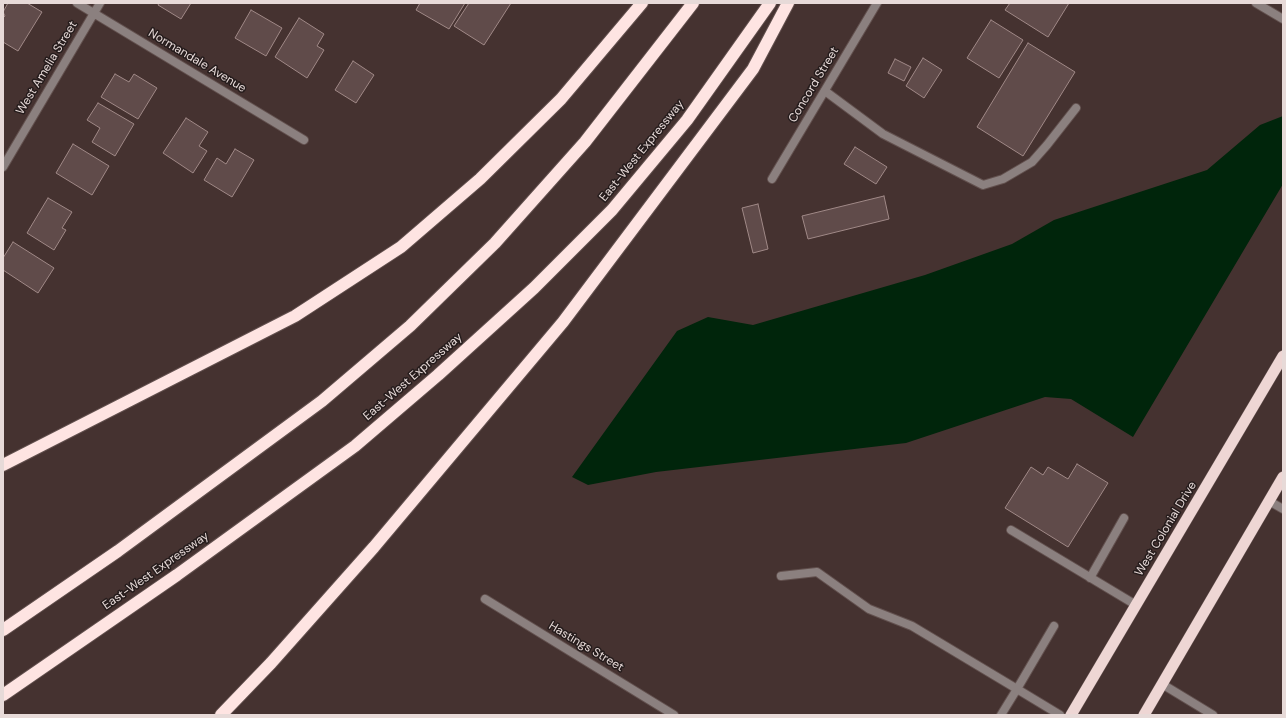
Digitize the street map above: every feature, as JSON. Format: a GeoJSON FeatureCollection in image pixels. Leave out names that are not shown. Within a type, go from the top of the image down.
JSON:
{"type":"FeatureCollection","features":[{"type":"Feature","properties":{"kind":"highway"},"geometry":{"type":"LineString","coordinates":[[3,465],[295,316],[401,247],[480,179],[561,99],[642,3]]}},
{"type":"Feature","properties":{"kind":"highway"},"geometry":{"type":"LineString","coordinates":[[3,630],[118,551],[322,401],[410,326],[495,243],[580,148],[694,3]]}},
{"type":"Feature","properties":{"kind":"highway","name":"East-West Expressway"},"geometry":{"type":"LineString","coordinates":[[3,695],[177,575],[355,446],[443,370],[534,288],[612,210],[687,120],[770,3]]}},
{"type":"Feature","properties":{"kind":"highway"},"geometry":{"type":"LineString","coordinates":[[221,715],[271,663],[374,547],[563,322],[753,69],[788,3]]}},
{"type":"Feature","properties":{"kind":"highway","name":"West Colonial Drive"},"geometry":{"type":"LineString","coordinates":[[1071,715],[1283,356]]}},
{"type":"Feature","properties":{"kind":"highway"},"geometry":{"type":"LineString","coordinates":[[1144,715],[1283,477]]}},
{"type":"Feature","properties":{"kind":"street","name":"Normandale Avenue"},"geometry":{"type":"LineString","coordinates":[[77,3],[304,140]]}},
{"type":"Feature","properties":{"kind":"street","name":"West Amelia Street"},"geometry":{"type":"LineString","coordinates":[[3,167],[100,3]]}},
{"type":"Feature","properties":{"kind":"street","name":"Concord Street"},"geometry":{"type":"LineString","coordinates":[[772,178],[877,3]]}},
{"type":"Feature","properties":{"kind":"street"},"geometry":{"type":"LineString","coordinates":[[1256,3],[1283,19]]}},
{"type":"Feature","properties":{"kind":"street"},"geometry":{"type":"LineString","coordinates":[[825,91],[883,134],[983,185],[1003,179],[1032,162],[1048,145],[1076,108]]}},
{"type":"Feature","properties":{"kind":"street"},"geometry":{"type":"LineString","coordinates":[[1269,501],[1283,509]]}},
{"type":"Feature","properties":{"kind":"street"},"geometry":{"type":"LineString","coordinates":[[1090,578],[1124,518]]}},
{"type":"Feature","properties":{"kind":"street"},"geometry":{"type":"LineString","coordinates":[[1011,530],[1136,605]]}},
{"type":"Feature","properties":{"kind":"street"},"geometry":{"type":"LineString","coordinates":[[781,576],[817,572],[869,609],[912,626],[1060,715]]}},
{"type":"Feature","properties":{"kind":"street","name":"Hastings Street"},"geometry":{"type":"LineString","coordinates":[[485,599],[674,715]]}},
{"type":"Feature","properties":{"kind":"street"},"geometry":{"type":"LineString","coordinates":[[1001,715],[1054,626]]}},
{"type":"Feature","properties":{"kind":"street"},"geometry":{"type":"LineString","coordinates":[[1162,684],[1214,715]]}},
{"type":"Feature","properties":{"kind":"shaded area"},"geometry":{"type":"Polygon","coordinates":[[[1283,116],[1283,184],[1133,437],[1071,399],[1045,397],[906,443],[656,472],[588,485],[572,477],[677,331],[708,317],[753,325],[925,275],[1012,244],[1054,220],[1207,170],[1260,125],[1283,116]]]}},
{"type":"Feature","properties":{"kind":"building"},"geometry":{"type":"Polygon","coordinates":[[[8,3],[27,3],[42,12],[18,51],[3,42],[3,18],[5,16],[3,12],[8,3]]]}},
{"type":"Feature","properties":{"kind":"building"},"geometry":{"type":"Polygon","coordinates":[[[159,3],[191,3],[181,19],[158,5],[159,3]]]}},
{"type":"Feature","properties":{"kind":"building"},"geometry":{"type":"Polygon","coordinates":[[[420,3],[465,3],[449,29],[416,10],[420,3]]]}},
{"type":"Feature","properties":{"kind":"building"},"geometry":{"type":"Polygon","coordinates":[[[469,3],[511,3],[484,45],[454,26],[469,3]]]}},
{"type":"Feature","properties":{"kind":"building"},"geometry":{"type":"Polygon","coordinates":[[[1010,3],[1069,3],[1048,37],[1005,10],[1010,3]]]}},
{"type":"Feature","properties":{"kind":"building"},"geometry":{"type":"Polygon","coordinates":[[[251,10],[282,28],[266,56],[235,38],[251,10]]]}},
{"type":"Feature","properties":{"kind":"building"},"geometry":{"type":"Polygon","coordinates":[[[299,18],[324,34],[317,46],[324,50],[307,78],[275,57],[299,18]]]}},
{"type":"Feature","properties":{"kind":"building"},"geometry":{"type":"Polygon","coordinates":[[[991,20],[1023,40],[999,78],[967,58],[991,20]]]}},
{"type":"Feature","properties":{"kind":"building"},"geometry":{"type":"Polygon","coordinates":[[[1028,43],[1075,72],[1023,156],[977,127],[1028,43]]]}},
{"type":"Feature","properties":{"kind":"building"},"geometry":{"type":"Polygon","coordinates":[[[923,58],[942,70],[924,98],[906,86],[923,58]]]}},
{"type":"Feature","properties":{"kind":"building"},"geometry":{"type":"Polygon","coordinates":[[[895,59],[911,67],[904,81],[888,73],[895,59]]]}},
{"type":"Feature","properties":{"kind":"building"},"geometry":{"type":"Polygon","coordinates":[[[353,61],[374,75],[356,103],[335,90],[353,61]]]}},
{"type":"Feature","properties":{"kind":"building"},"geometry":{"type":"Polygon","coordinates":[[[115,74],[129,82],[134,74],[157,88],[138,119],[101,97],[115,74]]]}},
{"type":"Feature","properties":{"kind":"building"},"geometry":{"type":"Polygon","coordinates":[[[98,103],[134,124],[115,156],[92,142],[100,128],[87,120],[98,103]]]}},
{"type":"Feature","properties":{"kind":"building"},"geometry":{"type":"Polygon","coordinates":[[[186,118],[208,132],[199,146],[207,151],[193,173],[163,153],[186,118]]]}},
{"type":"Feature","properties":{"kind":"building"},"geometry":{"type":"Polygon","coordinates":[[[73,144],[109,166],[92,195],[56,173],[73,144]]]}},
{"type":"Feature","properties":{"kind":"building"},"geometry":{"type":"Polygon","coordinates":[[[855,147],[887,167],[876,184],[844,164],[855,147]]]}},
{"type":"Feature","properties":{"kind":"building"},"geometry":{"type":"Polygon","coordinates":[[[235,149],[254,160],[232,197],[204,180],[217,158],[226,164],[235,149]]]}},
{"type":"Feature","properties":{"kind":"building"},"geometry":{"type":"Polygon","coordinates":[[[884,196],[889,219],[808,239],[802,216],[884,196]]]}},
{"type":"Feature","properties":{"kind":"building"},"geometry":{"type":"Polygon","coordinates":[[[48,198],[72,212],[62,228],[66,230],[54,250],[27,233],[48,198]]]}},
{"type":"Feature","properties":{"kind":"building"},"geometry":{"type":"Polygon","coordinates":[[[758,204],[768,249],[753,253],[742,208],[758,204]]]}},
{"type":"Feature","properties":{"kind":"building"},"geometry":{"type":"Polygon","coordinates":[[[13,242],[54,268],[38,293],[3,270],[3,258],[13,242]]]}},
{"type":"Feature","properties":{"kind":"building"},"geometry":{"type":"Polygon","coordinates":[[[1077,464],[1108,483],[1068,547],[1005,508],[1031,467],[1043,475],[1048,467],[1068,479],[1077,464]]]}}]}
